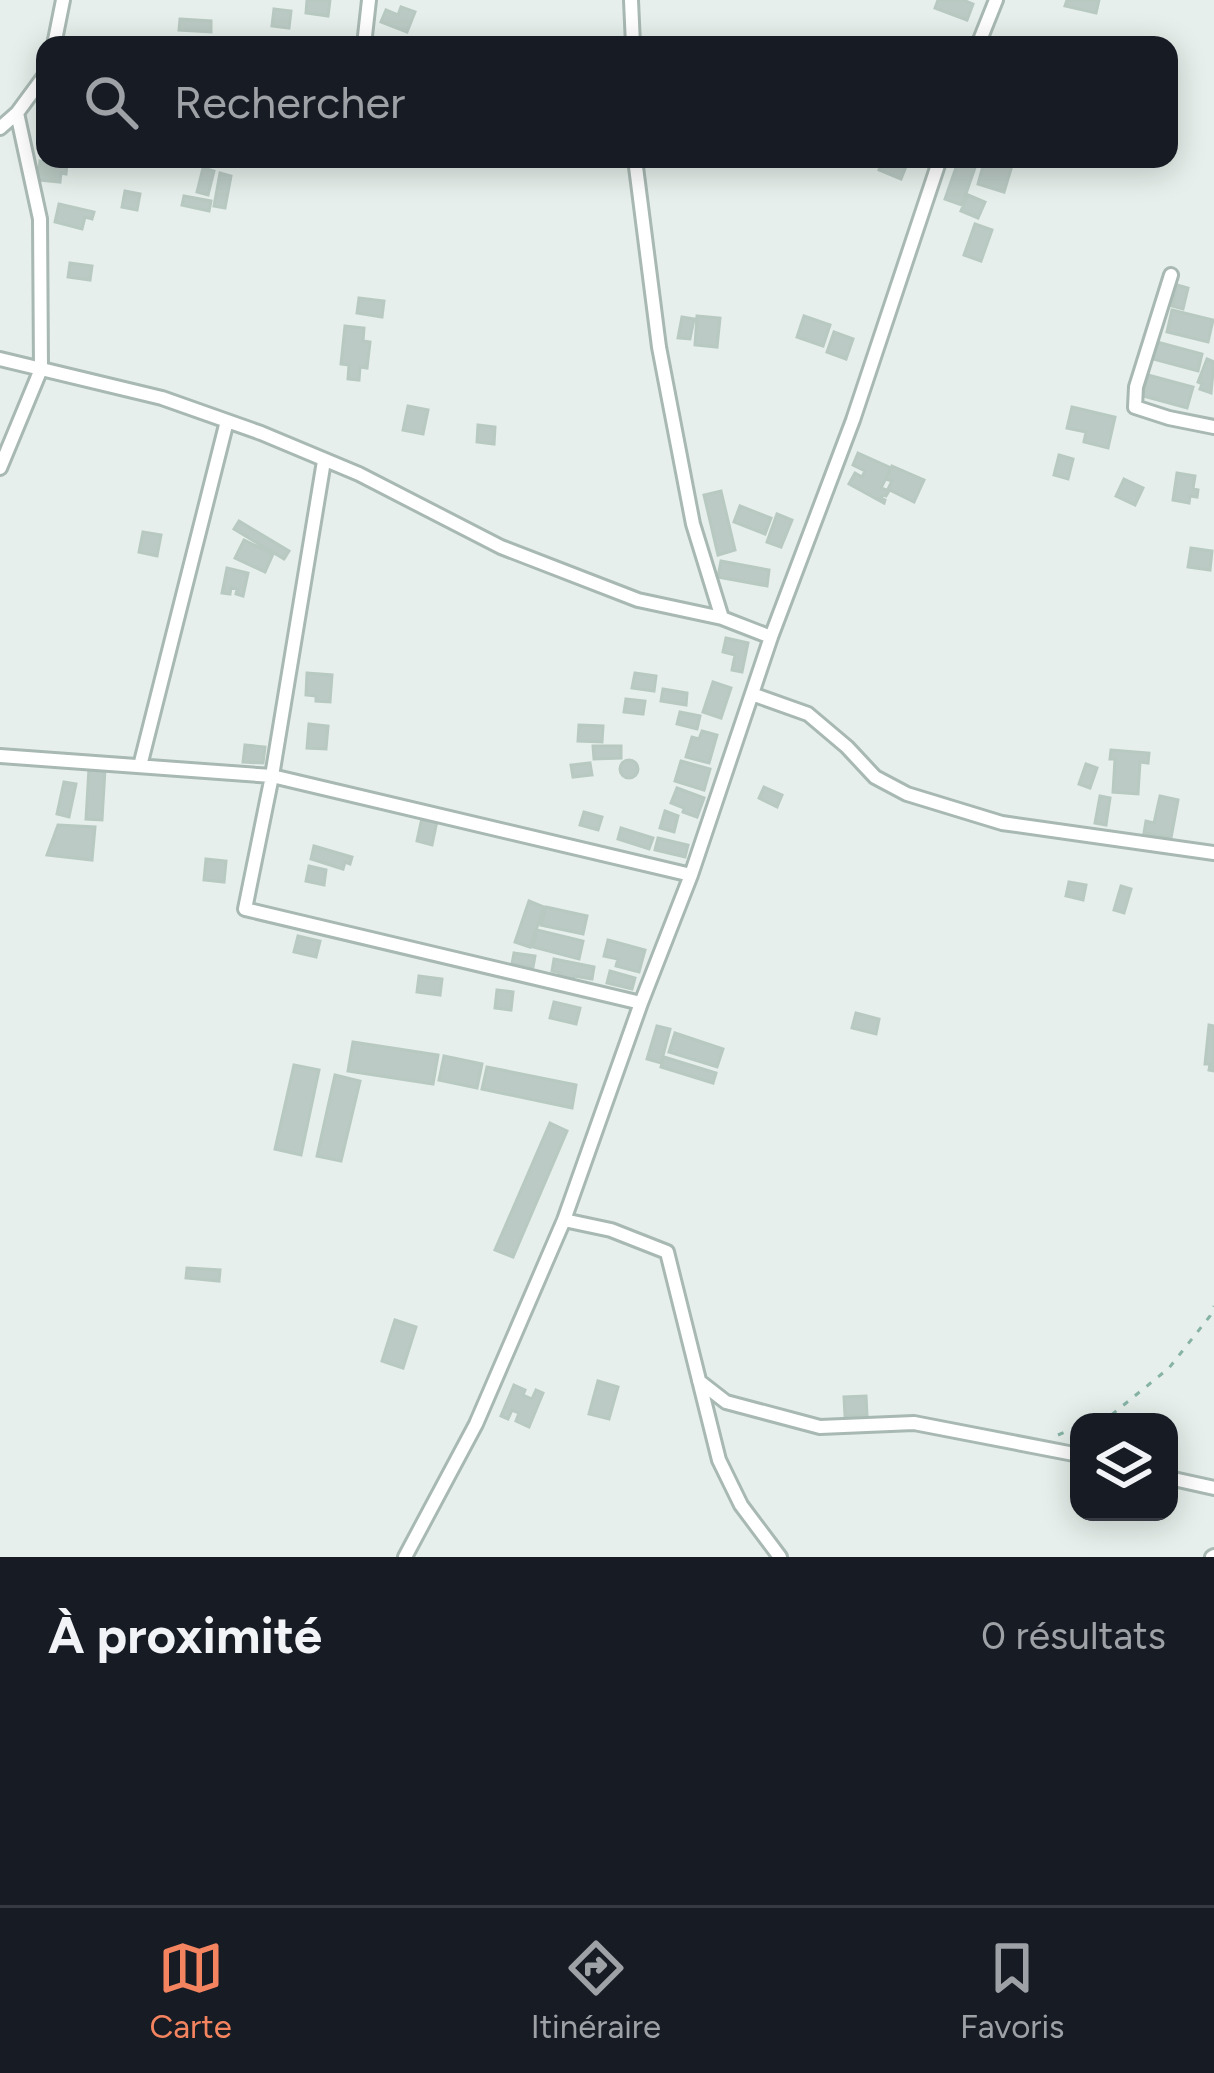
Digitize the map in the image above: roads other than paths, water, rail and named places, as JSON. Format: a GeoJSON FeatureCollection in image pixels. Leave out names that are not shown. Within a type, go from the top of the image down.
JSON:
{"type":"FeatureCollection","features":[{"type":"Feature","properties":{"kind":"street"},"geometry":{"type":"LineString","coordinates":[[56,36],[63,0]]}},
{"type":"Feature","properties":{"kind":"street"},"geometry":{"type":"LineString","coordinates":[[365,36],[368,0]]}},
{"type":"Feature","properties":{"kind":"street"},"geometry":{"type":"LineString","coordinates":[[632,0],[633,36]]}},
{"type":"Feature","properties":{"kind":"street"},"geometry":{"type":"LineString","coordinates":[[982,36],[996,0]]}},
{"type":"Feature","properties":{"kind":"street"},"geometry":{"type":"LineString","coordinates":[[0,128],[36,87]]}},
{"type":"Feature","properties":{"kind":"street"},"geometry":{"type":"LineString","coordinates":[[0,467],[41,369],[40,219],[17,113]]}},
{"type":"Feature","properties":{"kind":"street"},"geometry":{"type":"LineString","coordinates":[[636,168],[659,347],[693,524],[722,619]]}},
{"type":"Feature","properties":{"kind":"street"},"geometry":{"type":"LineString","coordinates":[[404,1557],[476,1424],[564,1220],[853,420],[937,168]]}},
{"type":"Feature","properties":{"kind":"street"},"geometry":{"type":"LineString","coordinates":[[1171,275],[1136,387],[1135,407],[1214,427]]}},
{"type":"Feature","properties":{"kind":"street"},"geometry":{"type":"LineString","coordinates":[[0,359],[162,398],[227,421],[359,474],[501,547],[638,599],[722,619],[771,637]]}},
{"type":"Feature","properties":{"kind":"street"},"geometry":{"type":"LineString","coordinates":[[140,766],[227,421]]}},
{"type":"Feature","properties":{"kind":"street"},"geometry":{"type":"LineString","coordinates":[[324,461],[272,776],[244,909],[641,1003]]}},
{"type":"Feature","properties":{"kind":"street"},"geometry":{"type":"LineString","coordinates":[[752,694],[808,714],[875,777],[907,794],[1002,824],[1214,853]]}},
{"type":"Feature","properties":{"kind":"street"},"geometry":{"type":"LineString","coordinates":[[0,756],[272,776],[691,875]]}},
{"type":"Feature","properties":{"kind":"street"},"geometry":{"type":"LineString","coordinates":[[564,1220],[611,1230],[667,1252],[719,1460],[741,1505],[780,1557]]}},
{"type":"Feature","properties":{"kind":"street"},"geometry":{"type":"LineString","coordinates":[[698,1380],[727,1402],[820,1427],[914,1424],[1070,1453]]}},
{"type":"Feature","properties":{"kind":"street"},"geometry":{"type":"LineString","coordinates":[[1178,1480],[1214,1488]]}}]}
